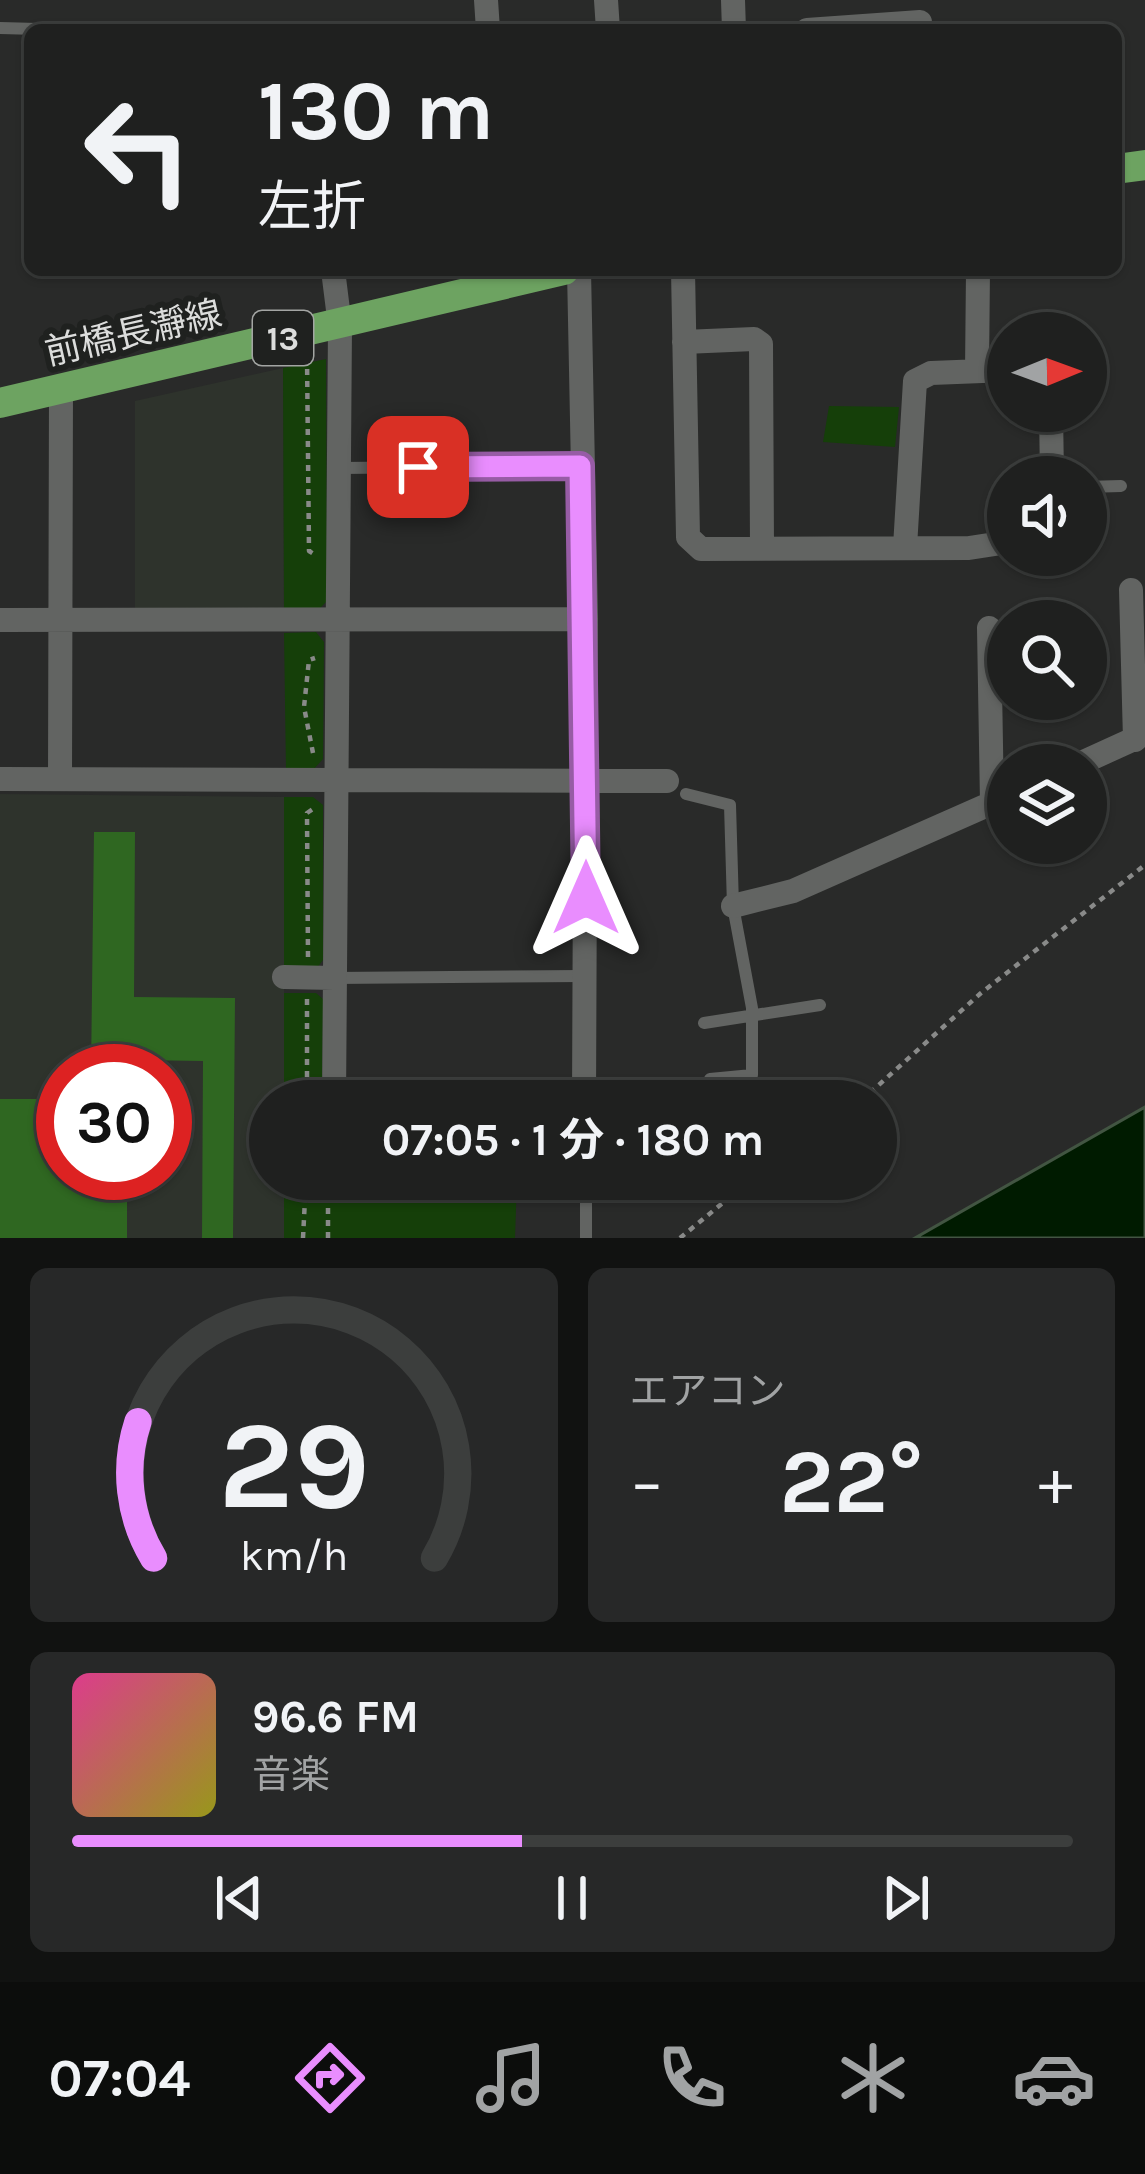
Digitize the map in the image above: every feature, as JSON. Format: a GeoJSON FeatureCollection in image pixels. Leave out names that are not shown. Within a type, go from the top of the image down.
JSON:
{"type":"FeatureCollection","features":[{"type":"Feature","properties":{"kind":"main road","name":"前橋長瀞線"},"geometry":{"type":"LineString","coordinates":[[0,403],[540,276]]}},
{"type":"Feature","properties":{"kind":"street"},"geometry":{"type":"LineString","coordinates":[[859,24],[920,17]]}},
{"type":"Feature","properties":{"kind":"street"},"geometry":{"type":"LineString","coordinates":[[334,276],[340,326],[338,468],[328,622],[336,784],[334,1080]]}},
{"type":"Feature","properties":{"kind":"street"},"geometry":{"type":"LineString","coordinates":[[579,276],[586,620],[584,1080]]}},
{"type":"Feature","properties":{"kind":"street"},"geometry":{"type":"LineString","coordinates":[[683,276],[688,537],[701,549],[987,543]]}},
{"type":"Feature","properties":{"kind":"street"},"geometry":{"type":"LineString","coordinates":[[977,371],[978,276]]}},
{"type":"Feature","properties":{"kind":"street"},"geometry":{"type":"LineString","coordinates":[[684,342],[754,339],[761,344],[762,548]]}},
{"type":"Feature","properties":{"kind":"street"},"geometry":{"type":"LineString","coordinates":[[905,547],[915,381],[924,374],[987,371]]}},
{"type":"Feature","properties":{"kind":"street"},"geometry":{"type":"LineString","coordinates":[[60,779],[62,389]]}},
{"type":"Feature","properties":{"kind":"street"},"geometry":{"type":"LineString","coordinates":[[1107,752],[1140,737],[1131,590]]}},
{"type":"Feature","properties":{"kind":"street"},"geometry":{"type":"LineString","coordinates":[[0,620],[586,620]]}},
{"type":"Feature","properties":{"kind":"street"},"geometry":{"type":"LineString","coordinates":[[0,779],[586,782],[676,788]]}},
{"type":"Feature","properties":{"kind":"street"},"geometry":{"type":"LineString","coordinates":[[733,906],[793,891],[987,805]]}},
{"type":"Feature","properties":{"kind":"street"},"geometry":{"type":"LineString","coordinates":[[296,978],[334,978]]}},
{"type":"Feature","properties":{"kind":"lane"},"geometry":{"type":"LineString","coordinates":[[338,468],[580,466]]}},
{"type":"Feature","properties":{"kind":"lane"},"geometry":{"type":"LineString","coordinates":[[1107,486],[1121,486]]}},
{"type":"Feature","properties":{"kind":"lane"},"geometry":{"type":"LineString","coordinates":[[676,788],[730,805],[733,906],[752,1017],[752,1075],[710,1079]]}},
{"type":"Feature","properties":{"kind":"lane"},"geometry":{"type":"LineString","coordinates":[[334,978],[585,976]]}},
{"type":"Feature","properties":{"kind":"lane"},"geometry":{"type":"LineString","coordinates":[[704,1023],[820,1005]]}},
{"type":"Feature","properties":{"kind":"lane"},"geometry":{"type":"LineString","coordinates":[[586,1200],[586,1238]]}},
{"type":"Feature","properties":{"kind":"path"},"geometry":{"type":"LineString","coordinates":[[307,353],[309,551],[320,558],[319,573]]}},
{"type":"Feature","properties":{"kind":"path"},"geometry":{"type":"LineString","coordinates":[[316,761],[309,750],[304,707],[309,660],[320,657],[328,622]]}},
{"type":"Feature","properties":{"kind":"path"},"geometry":{"type":"LineString","coordinates":[[305,1080],[296,978],[308,813],[317,806]]}},
{"type":"Feature","properties":{"kind":"path"},"geometry":{"type":"LineString","coordinates":[[884,1080],[981,992],[1145,866]]}},
{"type":"Feature","properties":{"kind":"path"},"geometry":{"type":"LineString","coordinates":[[303,1238],[305,1200]]}},
{"type":"Feature","properties":{"kind":"path"},"geometry":{"type":"LineString","coordinates":[[328,1200],[328,1238]]}},
{"type":"Feature","properties":{"kind":"path"},"geometry":{"type":"LineString","coordinates":[[680,1238],[726,1200]]}},
{"type":"Feature","properties":{"kind":"shaded area"},"geometry":{"type":"Polygon","coordinates":[[[283,368],[284,610],[135,612],[135,401],[283,368]]]}},
{"type":"Feature","properties":{"kind":"shaded area"},"geometry":{"type":"Polygon","coordinates":[[[0,794],[284,797],[284,1080],[249,1080],[249,1200],[284,1200],[284,1238],[0,1238],[0,794]]]}},
{"type":"Feature","properties":{"kind":"shaded area"},"geometry":{"type":"Polygon","coordinates":[[[1145,1107],[1145,1238],[915,1238],[1145,1107]]]}},
{"type":"Feature","properties":{"kind":"green space"},"geometry":{"type":"Polygon","coordinates":[[[326,359],[327,601],[317,611],[284,610],[283,368],[326,359]]]}},
{"type":"Feature","properties":{"kind":"green space"},"geometry":{"type":"Polygon","coordinates":[[[829,406],[899,407],[895,447],[823,442],[829,406]]]}},
{"type":"Feature","properties":{"kind":"green space"},"geometry":{"type":"Polygon","coordinates":[[[316,632],[324,642],[323,759],[313,770],[286,770],[284,633],[316,632]]]}},
{"type":"Feature","properties":{"kind":"green space"},"geometry":{"type":"Polygon","coordinates":[[[284,797],[313,797],[323,805],[323,960],[317,968],[284,970],[284,797]]]}},
{"type":"Feature","properties":{"kind":"green space"},"geometry":{"type":"Polygon","coordinates":[[[284,993],[316,993],[323,999],[322,1080],[284,1080],[284,993]]]}},
{"type":"Feature","properties":{"kind":"green space"},"geometry":{"type":"Polygon","coordinates":[[[284,1200],[516,1200],[515,1238],[284,1238],[284,1200]]]}},
{"type":"Feature","properties":{"kind":"building"},"geometry":{"type":"Polygon","coordinates":[[[94,832],[135,832],[134,997],[235,998],[233,1238],[202,1238],[203,1061],[192,1061],[192,1044],[91,1044],[94,832]]]}},
{"type":"Feature","properties":{"kind":"building"},"geometry":{"type":"Polygon","coordinates":[[[0,1099],[36,1099],[36,1200],[127,1200],[127,1238],[0,1238],[0,1099]]]}},
{"type":"Feature","properties":{"kind":"route"},"geometry":{"type":"LineString","coordinates":[[418,467],[580,466],[586,620],[586,898]]}}]}
